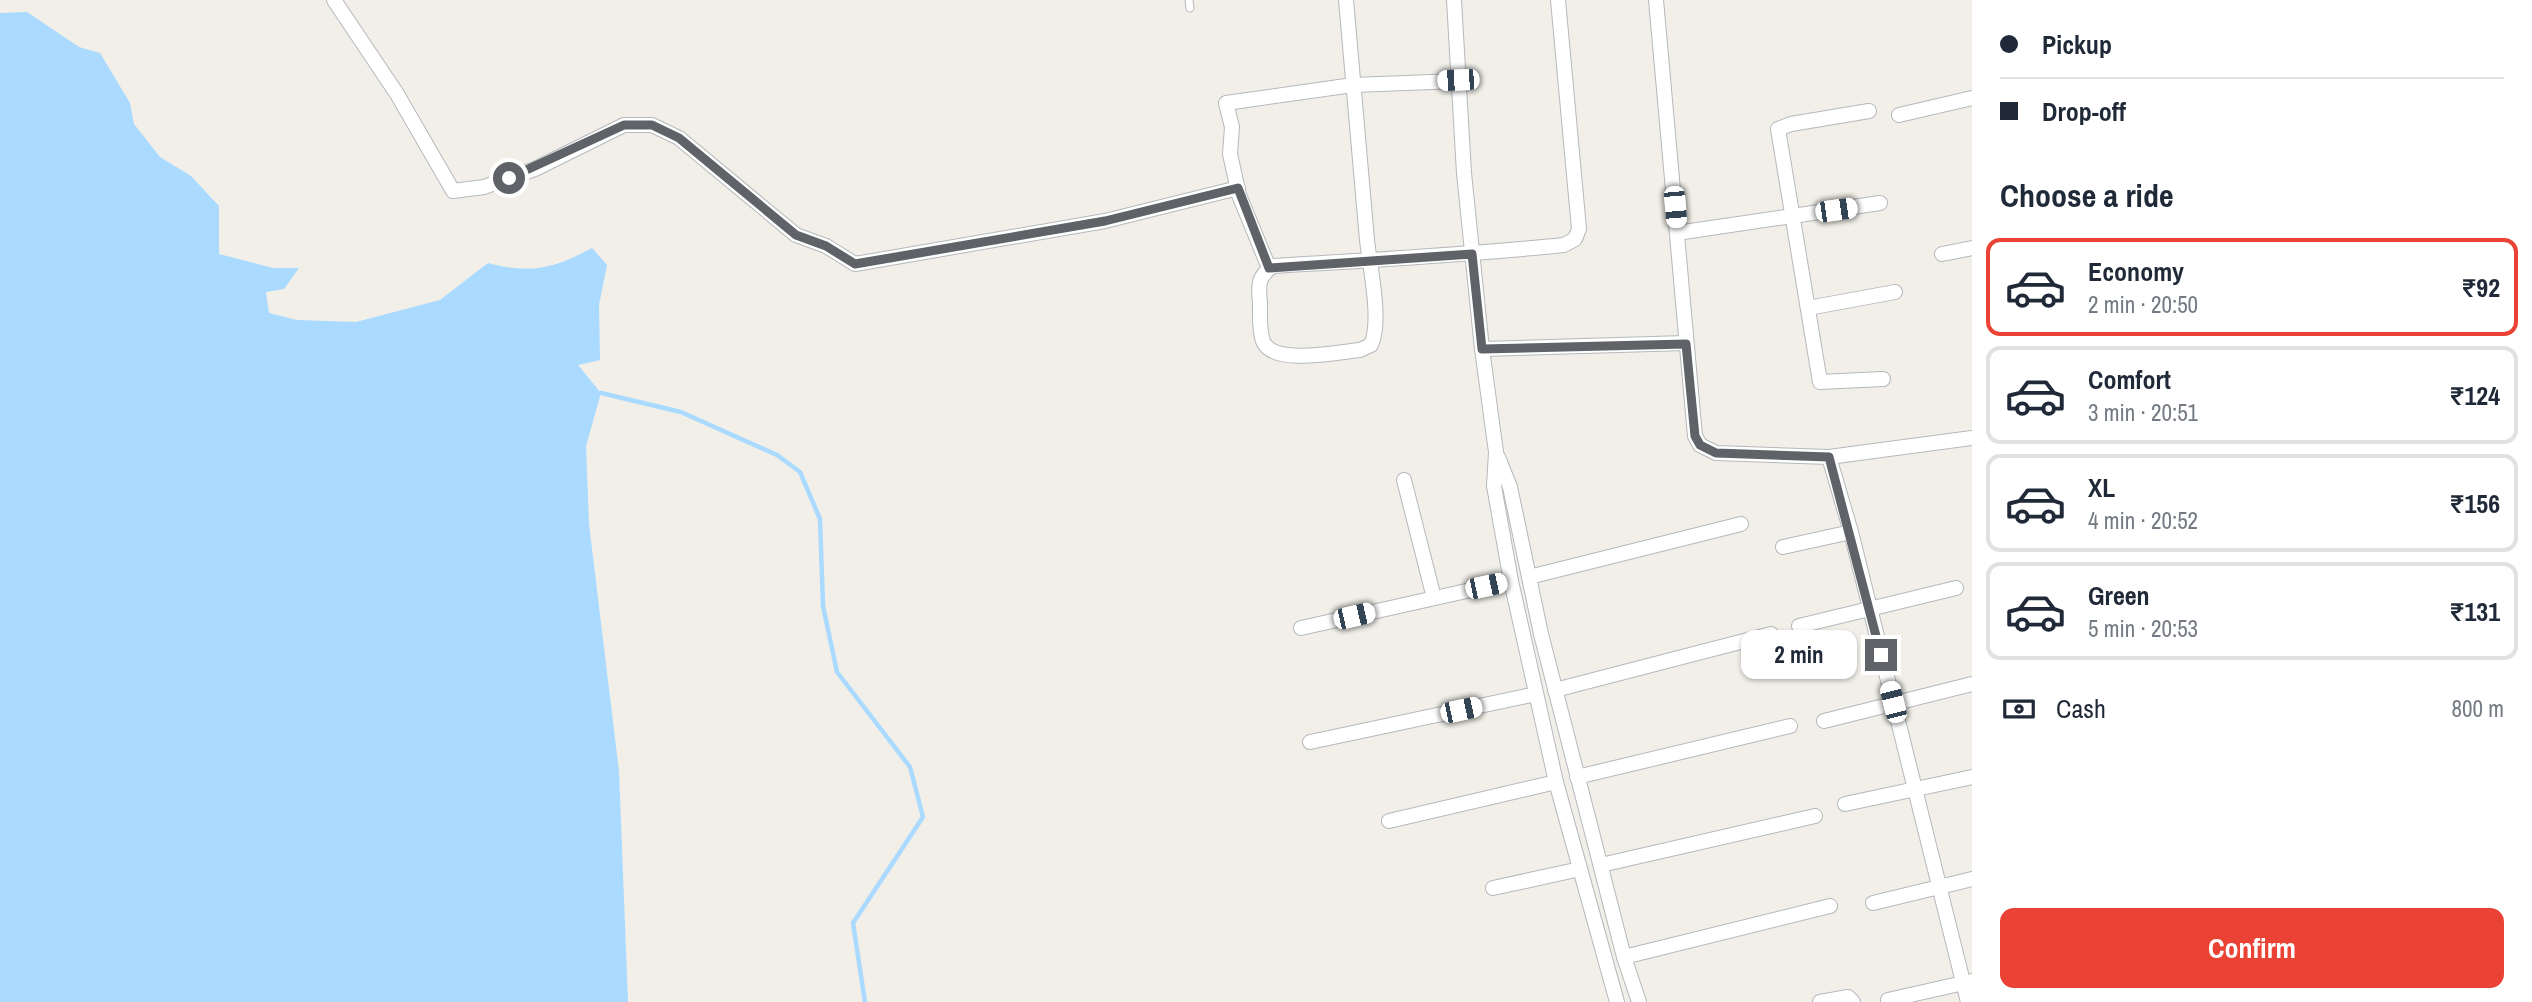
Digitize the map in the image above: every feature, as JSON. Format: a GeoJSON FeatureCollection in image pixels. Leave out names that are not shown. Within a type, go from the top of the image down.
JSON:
{"type":"FeatureCollection","features":[{"type":"Feature","properties":{"kind":"street"},"geometry":{"type":"LineString","coordinates":[[334,0],[397,94],[453,191],[484,187],[535,169],[624,125],[652,125],[679,138],[796,235],[826,246],[855,264],[1105,221],[1238,188]]}},
{"type":"Feature","properties":{"kind":"street"},"geometry":{"type":"LineString","coordinates":[[1346,0],[1353,85],[1369,260],[1376,333],[1371,345],[1360,350],[1280,356],[1269,350],[1262,341],[1258,283],[1269,268],[1369,260],[1472,254],[1564,245],[1575,239],[1579,229],[1558,0]]}},
{"type":"Feature","properties":{"kind":"street"},"geometry":{"type":"LineString","coordinates":[[1454,0],[1472,254],[1496,452],[1494,486],[1511,581],[1556,782],[1617,1002]]}},
{"type":"Feature","properties":{"kind":"street"},"geometry":{"type":"LineString","coordinates":[[1656,0],[1695,436],[1700,445],[1716,453],[1829,457],[1972,438]]}},
{"type":"Feature","properties":{"kind":"street"},"geometry":{"type":"LineString","coordinates":[[1269,268],[1238,188],[1230,154],[1232,127],[1226,103],[1353,85],[1458,80]]}},
{"type":"Feature","properties":{"kind":"street"},"geometry":{"type":"LineString","coordinates":[[1899,116],[1972,98]]}},
{"type":"Feature","properties":{"kind":"street"},"geometry":{"type":"LineString","coordinates":[[1869,111],[1791,124],[1778,129],[1820,382],[1883,379]]}},
{"type":"Feature","properties":{"kind":"street"},"geometry":{"type":"LineString","coordinates":[[1677,233],[1881,204]]}},
{"type":"Feature","properties":{"kind":"street"},"geometry":{"type":"LineString","coordinates":[[1942,254],[1972,248]]}},
{"type":"Feature","properties":{"kind":"street"},"geometry":{"type":"LineString","coordinates":[[1808,308],[1895,292]]}},
{"type":"Feature","properties":{"kind":"street"},"geometry":{"type":"LineString","coordinates":[[1482,349],[1686,344]]}},
{"type":"Feature","properties":{"kind":"street"},"geometry":{"type":"LineString","coordinates":[[1496,452],[1510,487],[1555,690],[1624,957],[1639,1002]]}},
{"type":"Feature","properties":{"kind":"street"},"geometry":{"type":"LineString","coordinates":[[1829,457],[1851,532],[1940,887],[1968,982],[1968,1002]]}},
{"type":"Feature","properties":{"kind":"street"},"geometry":{"type":"LineString","coordinates":[[1404,480],[1434,598]]}},
{"type":"Feature","properties":{"kind":"street"},"geometry":{"type":"LineString","coordinates":[[1529,577],[1741,524]]}},
{"type":"Feature","properties":{"kind":"street"},"geometry":{"type":"LineString","coordinates":[[1783,547],[1851,532]]}},
{"type":"Feature","properties":{"kind":"street"},"geometry":{"type":"LineString","coordinates":[[1301,628],[1511,581]]}},
{"type":"Feature","properties":{"kind":"street"},"geometry":{"type":"LineString","coordinates":[[1799,626],[1956,588]]}},
{"type":"Feature","properties":{"kind":"street"},"geometry":{"type":"LineString","coordinates":[[1524,637],[1541,634]]}},
{"type":"Feature","properties":{"kind":"street"},"geometry":{"type":"LineString","coordinates":[[1555,690],[1771,634]]}},
{"type":"Feature","properties":{"kind":"street"},"geometry":{"type":"LineString","coordinates":[[1824,721],[1972,684]]}},
{"type":"Feature","properties":{"kind":"street"},"geometry":{"type":"LineString","coordinates":[[1310,742],[1536,694]]}},
{"type":"Feature","properties":{"kind":"street"},"geometry":{"type":"LineString","coordinates":[[1577,777],[1790,726]]}},
{"type":"Feature","properties":{"kind":"street"},"geometry":{"type":"LineString","coordinates":[[1845,804],[1972,777]]}},
{"type":"Feature","properties":{"kind":"street"},"geometry":{"type":"LineString","coordinates":[[1389,821],[1556,782]]}},
{"type":"Feature","properties":{"kind":"street"},"geometry":{"type":"LineString","coordinates":[[1601,865],[1815,816]]}},
{"type":"Feature","properties":{"kind":"street"},"geometry":{"type":"LineString","coordinates":[[1569,829],[1590,824]]}},
{"type":"Feature","properties":{"kind":"street"},"geometry":{"type":"LineString","coordinates":[[1493,888],[1580,869]]}},
{"type":"Feature","properties":{"kind":"street"},"geometry":{"type":"LineString","coordinates":[[1873,903],[1972,879]]}},
{"type":"Feature","properties":{"kind":"street"},"geometry":{"type":"LineString","coordinates":[[1624,957],[1830,906]]}},
{"type":"Feature","properties":{"kind":"street"},"geometry":{"type":"LineString","coordinates":[[1888,1000],[1968,982]]}},
{"type":"Feature","properties":{"kind":"street"},"geometry":{"type":"LineString","coordinates":[[1820,1002],[1848,997],[1853,1002]]}},
{"type":"Feature","properties":{"kind":"water"},"geometry":{"type":"Polygon","coordinates":[[[27,12],[79,47],[100,53],[130,103],[134,124],[160,157],[191,176],[219,206],[219,254],[273,268],[299,268],[284,289],[266,292],[269,313],[297,320],[356,322],[440,300],[488,263],[517,268],[541,268],[565,261],[592,248],[607,265],[599,305],[600,360],[578,365],[601,393],[586,446],[589,524],[619,771],[628,1002],[0,1002],[0,13],[27,12]]]}},
{"type":"Feature","properties":{"kind":"waterway"},"geometry":{"type":"LineString","coordinates":[[601,393],[681,412],[777,455],[800,472],[820,519],[823,606],[837,672],[910,767],[923,817],[853,923],[865,1002]]}},
{"type":"Feature","properties":{"kind":"route"},"geometry":{"type":"LineString","coordinates":[[509,178],[535,169],[596,136],[624,125],[652,125],[679,138],[796,235],[826,246],[855,264],[915,251],[1105,221],[1238,188],[1269,268],[1472,254],[1482,349],[1686,344],[1695,436],[1700,445],[1716,453],[1829,457],[1851,532],[1881,655]]}}]}
